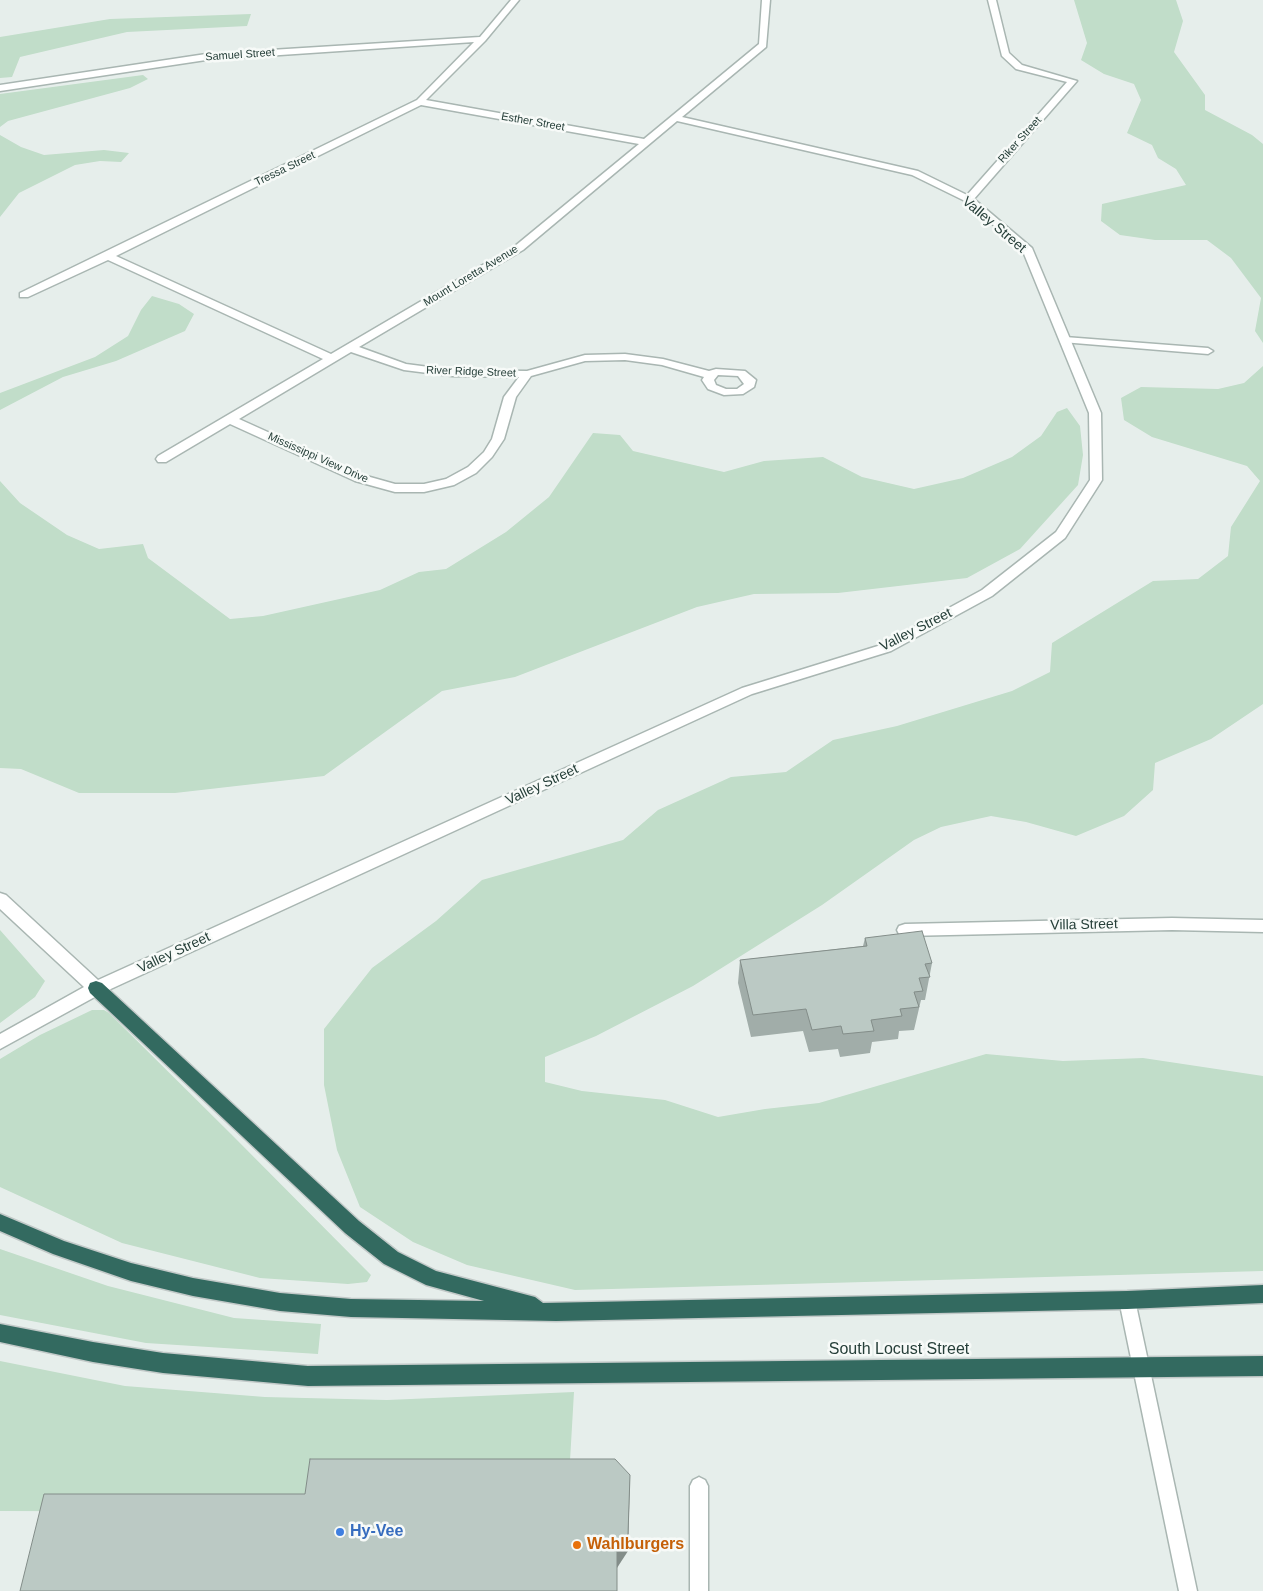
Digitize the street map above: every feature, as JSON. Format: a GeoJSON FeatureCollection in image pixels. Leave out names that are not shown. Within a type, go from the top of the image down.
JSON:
{"type":"FeatureCollection","features":[{"type":"Feature","properties":{"kind":"highway"},"geometry":{"type":"LineString","coordinates":[[96,988],[352,1228],[391,1258],[433,1279],[556,1312]]}},
{"type":"Feature","properties":{"kind":"highway"},"geometry":{"type":"LineString","coordinates":[[0,1222],[60,1248],[131,1272],[193,1287],[280,1302],[386,1310],[556,1312],[1127,1300],[1263,1294]]}},
{"type":"Feature","properties":{"kind":"highway","name":"South Locust Street"},"geometry":{"type":"LineString","coordinates":[[0,1333],[93,1352],[237,1371],[355,1377],[535,1372],[1140,1369],[1263,1366]]}},
{"type":"Feature","properties":{"kind":"street","name":"Tressa Street"},"geometry":{"type":"LineString","coordinates":[[24,296],[420,102],[482,39],[515,0]]}},
{"type":"Feature","properties":{"kind":"street","name":"Mount Loretta Avenue"},"geometry":{"type":"LineString","coordinates":[[162,459],[519,248],[763,45],[766,0]]}},
{"type":"Feature","properties":{"kind":"street","name":"Riker Street"},"geometry":{"type":"LineString","coordinates":[[968,199],[1073,81],[1019,67],[1005,54],[992,0]]}},
{"type":"Feature","properties":{"kind":"street","name":"Samuel Street"},"geometry":{"type":"LineString","coordinates":[[0,88],[206,57],[482,39]]}},
{"type":"Feature","properties":{"kind":"street","name":"Esther Street"},"geometry":{"type":"LineString","coordinates":[[420,102],[645,142]]}},
{"type":"Feature","properties":{"kind":"street","name":"Valley Street"},"geometry":{"type":"LineString","coordinates":[[0,1042],[96,988],[747,691],[886,648],[987,593],[1061,535],[1096,480],[1095,413],[1027,248],[968,199],[915,173],[677,118]]}},
{"type":"Feature","properties":{"kind":"street"},"geometry":{"type":"LineString","coordinates":[[108,256],[332,359]]}},
{"type":"Feature","properties":{"kind":"street","name":"River Ridge Street"},"geometry":{"type":"LineString","coordinates":[[351,348],[385,362],[425,371],[452,374],[527,374],[585,358],[625,357],[662,362],[710,375]]}},
{"type":"Feature","properties":{"kind":"street","name":"Mississippi View Drive"},"geometry":{"type":"LineString","coordinates":[[230,419],[358,478],[395,488],[424,488],[450,482],[472,470],[488,454],[498,439],[510,397],[527,374]]}},
{"type":"Feature","properties":{"kind":"street"},"geometry":{"type":"LineString","coordinates":[[0,899],[96,988]]}},
{"type":"Feature","properties":{"kind":"street","name":"Villa Street"},"geometry":{"type":"LineString","coordinates":[[904,930],[1093,925],[1263,926]]}},
{"type":"Feature","properties":{"kind":"lane"},"geometry":{"type":"LineString","coordinates":[[1065,340],[1208,351]]}},
{"type":"Feature","properties":{"kind":"lane"},"geometry":{"type":"LineString","coordinates":[[1127,1300],[1188,1591]]}},
{"type":"Feature","properties":{"kind":"lane"},"geometry":{"type":"LineString","coordinates":[[699,1591],[700,1486]]}},
{"type":"Feature","properties":{"kind":"green space"},"geometry":{"type":"Polygon","coordinates":[[[1074,0],[1176,0],[1183,21],[1174,52],[1205,95],[1205,110],[1252,135],[1263,144],[1263,343],[1255,331],[1261,298],[1231,258],[1207,240],[1155,240],[1120,235],[1101,221],[1102,204],[1186,185],[1176,169],[1158,158],[1152,145],[1127,133],[1141,100],[1134,84],[1104,74],[1081,60],[1087,43],[1074,0]]]}},
{"type":"Feature","properties":{"kind":"green space"},"geometry":{"type":"Polygon","coordinates":[[[251,14],[247,26],[127,32],[20,57],[12,77],[0,78],[0,37],[110,19],[251,14]]]}},
{"type":"Feature","properties":{"kind":"green space"},"geometry":{"type":"Polygon","coordinates":[[[143,75],[148,79],[130,88],[8,121],[0,127],[0,94],[143,75]]]}},
{"type":"Feature","properties":{"kind":"green space"},"geometry":{"type":"Polygon","coordinates":[[[0,135],[21,147],[44,155],[104,150],[129,153],[121,162],[100,161],[75,165],[19,193],[0,217],[0,135]]]}},
{"type":"Feature","properties":{"kind":"green space"},"geometry":{"type":"Polygon","coordinates":[[[152,296],[179,304],[194,314],[185,331],[116,361],[63,377],[0,410],[0,393],[95,357],[128,336],[141,310],[152,296]]]}},
{"type":"Feature","properties":{"kind":"green space"},"geometry":{"type":"Polygon","coordinates":[[[1263,366],[1263,704],[1211,739],[1155,763],[1153,790],[1124,816],[1076,836],[1026,822],[991,816],[941,827],[914,840],[822,905],[693,986],[596,1036],[545,1057],[545,1082],[582,1091],[665,1100],[718,1117],[819,1103],[986,1054],[1063,1061],[1143,1058],[1263,1076],[1263,1271],[575,1290],[467,1265],[413,1242],[360,1207],[337,1150],[324,1085],[324,1029],[372,968],[436,921],[482,880],[623,840],[658,810],[731,777],[786,772],[833,740],[897,726],[1012,691],[1050,672],[1052,643],[1153,581],[1198,579],[1228,556],[1231,527],[1260,481],[1247,466],[1152,437],[1124,420],[1121,398],[1141,387],[1218,389],[1244,383],[1263,366]]]}},
{"type":"Feature","properties":{"kind":"green space"},"geometry":{"type":"Polygon","coordinates":[[[1067,408],[1080,426],[1083,455],[1078,485],[1020,549],[967,578],[838,593],[754,594],[697,607],[515,677],[442,691],[324,776],[175,793],[79,793],[21,769],[0,768],[0,481],[20,503],[67,535],[99,549],[143,544],[148,558],[230,619],[263,616],[380,590],[419,572],[446,569],[506,532],[549,497],[593,433],[620,435],[633,451],[724,472],[764,461],[823,457],[862,477],[914,489],[963,478],[1012,457],[1041,436],[1057,412],[1067,408]]]}},
{"type":"Feature","properties":{"kind":"green space"},"geometry":{"type":"Polygon","coordinates":[[[0,930],[45,981],[35,997],[0,1023],[0,930]]]}},
{"type":"Feature","properties":{"kind":"green space"},"geometry":{"type":"Polygon","coordinates":[[[92,1010],[104,1010],[109,1013],[371,1275],[367,1282],[348,1284],[260,1278],[122,1243],[0,1187],[0,1059],[40,1035],[92,1010]]]}},
{"type":"Feature","properties":{"kind":"green space"},"geometry":{"type":"Polygon","coordinates":[[[0,1249],[108,1286],[234,1318],[321,1324],[318,1354],[146,1343],[0,1315],[0,1249]]]}},
{"type":"Feature","properties":{"kind":"green space"},"geometry":{"type":"Polygon","coordinates":[[[0,1361],[125,1386],[265,1397],[387,1400],[574,1392],[569,1478],[312,1512],[0,1511],[0,1361]]]}},
{"type":"Feature","properties":{"kind":"building"},"geometry":{"type":"Polygon","coordinates":[[[922,931],[932,963],[925,964],[930,977],[919,978],[923,991],[914,992],[919,1007],[900,1009],[902,1016],[871,1020],[874,1031],[843,1034],[841,1026],[812,1030],[806,1009],[753,1015],[740,960],[867,946],[865,938],[922,931]]]}},
{"type":"Feature","properties":{"kind":"building","name":"Hy-Vee"},"geometry":{"type":"Polygon","coordinates":[[[310,1459],[615,1459],[630,1475],[628,1534],[617,1550],[617,1591],[20,1591],[44,1494],[305,1494],[310,1459]]]}},
{"type":"Feature","properties":{"kind":"place","name":"Hy-Vee"},"geometry":{"type":"Point","coordinates":[340,1532]}},
{"type":"Feature","properties":{"kind":"place","name":"Wahlburgers"},"geometry":{"type":"Point","coordinates":[577,1545]}}]}
